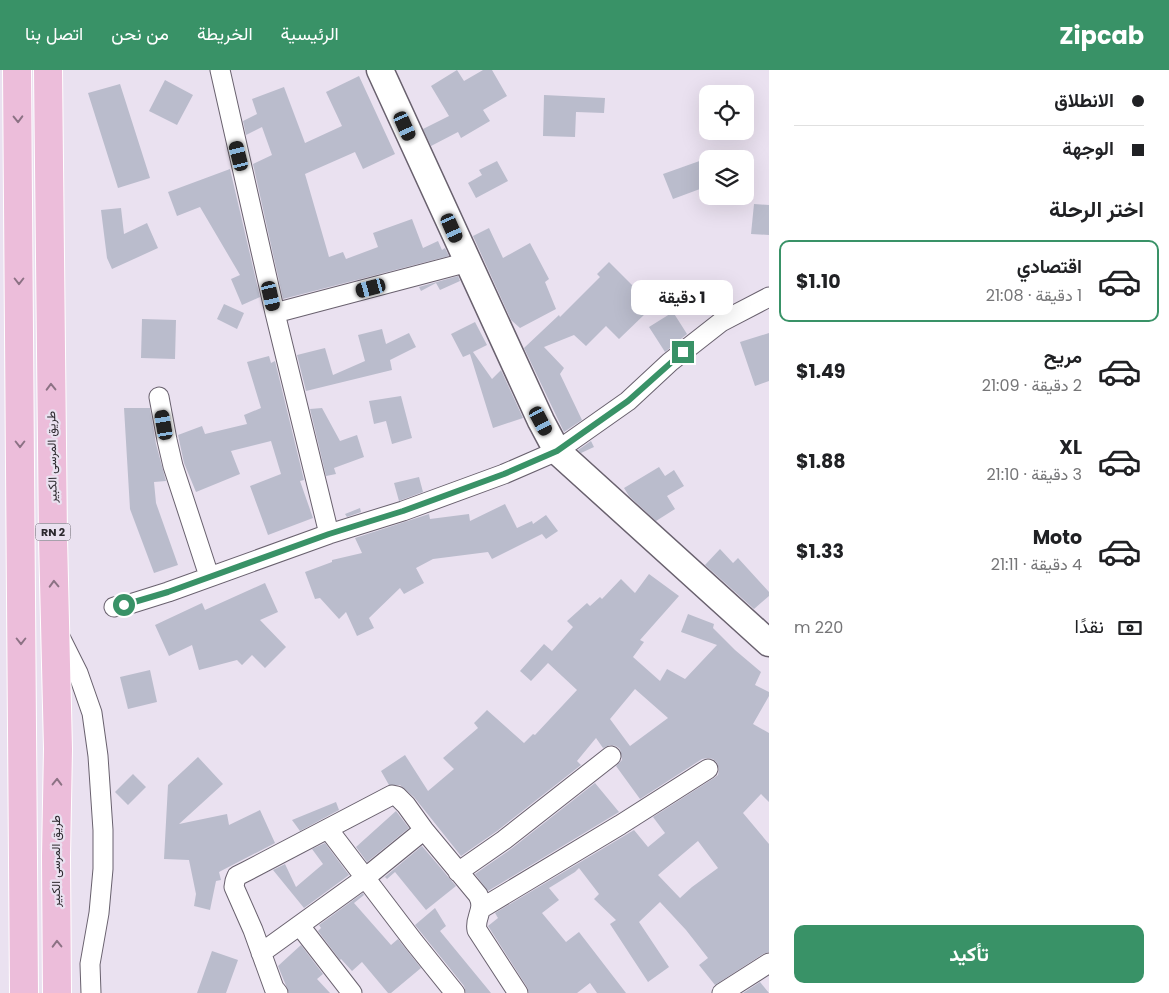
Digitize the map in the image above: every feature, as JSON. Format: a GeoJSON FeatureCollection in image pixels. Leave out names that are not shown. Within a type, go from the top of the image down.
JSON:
{"type":"FeatureCollection","features":[{"type":"Feature","properties":{"kind":"main road","name":"RN 2"},"geometry":{"type":"LineString","coordinates":[[17,70],[24,993]]}},
{"type":"Feature","properties":{"kind":"main road","name":"طريق المرسى الكبير"},"geometry":{"type":"LineString","coordinates":[[48,70],[53,538],[58,749],[56,857],[57,993]]}},
{"type":"Feature","properties":{"kind":"main road"},"geometry":{"type":"LineString","coordinates":[[380,70],[541,421],[557,451],[769,643]]}},
{"type":"Feature","properties":{"kind":"street"},"geometry":{"type":"LineString","coordinates":[[220,70],[275,314],[329,534]]}},
{"type":"Feature","properties":{"kind":"street"},"geometry":{"type":"LineString","coordinates":[[275,314],[468,262]]}},
{"type":"Feature","properties":{"kind":"street"},"geometry":{"type":"LineString","coordinates":[[114,607],[159,595],[329,534],[422,504],[504,474],[557,451],[628,401],[670,362],[721,322],[769,297]]}},
{"type":"Feature","properties":{"kind":"street"},"geometry":{"type":"LineString","coordinates":[[159,397],[166,440],[173,466],[209,576]]}},
{"type":"Feature","properties":{"kind":"street"},"geometry":{"type":"LineString","coordinates":[[56,628],[78,673],[92,712],[98,756],[103,830],[103,869],[99,913],[90,964],[91,993]]}},
{"type":"Feature","properties":{"kind":"street"},"geometry":{"type":"LineString","coordinates":[[458,872],[504,840],[611,756]]}},
{"type":"Feature","properties":{"kind":"street"},"geometry":{"type":"LineString","coordinates":[[482,908],[708,769]]}},
{"type":"Feature","properties":{"kind":"street"},"geometry":{"type":"LineString","coordinates":[[274,991],[253,930],[234,887],[237,876],[392,795],[397,796],[406,805],[424,830],[478,895],[482,908],[476,923],[477,930],[518,993]]}},
{"type":"Feature","properties":{"kind":"street"},"geometry":{"type":"LineString","coordinates":[[328,829],[455,993]]}},
{"type":"Feature","properties":{"kind":"street"},"geometry":{"type":"LineString","coordinates":[[261,953],[365,878],[424,830]]}},
{"type":"Feature","properties":{"kind":"street"},"geometry":{"type":"LineString","coordinates":[[300,926],[352,993]]}},
{"type":"Feature","properties":{"kind":"street"},"geometry":{"type":"LineString","coordinates":[[722,993],[769,964]]}},
{"type":"Feature","properties":{"kind":"building"},"geometry":{"type":"Polygon","coordinates":[[[457,70],[464,81],[483,70],[492,70],[507,96],[483,110],[490,121],[461,138],[458,132],[431,146],[423,129],[449,116],[431,86],[457,70]]]}},
{"type":"Feature","properties":{"kind":"building"},"geometry":{"type":"Polygon","coordinates":[[[359,76],[395,154],[363,169],[355,152],[305,174],[329,257],[343,252],[346,259],[378,247],[373,233],[412,219],[423,248],[438,241],[442,250],[445,248],[449,256],[283,299],[253,164],[272,155],[262,127],[246,135],[243,121],[257,114],[252,99],[284,87],[305,143],[342,126],[326,92],[359,76]]]}},
{"type":"Feature","properties":{"kind":"building"},"geometry":{"type":"Polygon","coordinates":[[[165,80],[193,95],[177,125],[149,111],[165,80]]]}},
{"type":"Feature","properties":{"kind":"building"},"geometry":{"type":"Polygon","coordinates":[[[120,84],[150,178],[118,188],[88,93],[120,84]]]}},
{"type":"Feature","properties":{"kind":"building"},"geometry":{"type":"Polygon","coordinates":[[[544,95],[605,98],[604,113],[576,112],[575,137],[543,136],[544,95]]]}},
{"type":"Feature","properties":{"kind":"building"},"geometry":{"type":"Polygon","coordinates":[[[497,161],[508,181],[476,198],[468,183],[482,175],[479,170],[497,161]]]}},
{"type":"Feature","properties":{"kind":"building"},"geometry":{"type":"Polygon","coordinates":[[[699,161],[699,189],[673,199],[663,174],[699,161]]]}},
{"type":"Feature","properties":{"kind":"building"},"geometry":{"type":"Polygon","coordinates":[[[230,169],[260,297],[242,305],[231,279],[240,275],[200,207],[177,216],[168,192],[230,169]]]}},
{"type":"Feature","properties":{"kind":"building"},"geometry":{"type":"Polygon","coordinates":[[[754,204],[769,205],[769,235],[751,234],[754,204]]]}},
{"type":"Feature","properties":{"kind":"building"},"geometry":{"type":"Polygon","coordinates":[[[121,208],[124,234],[147,223],[158,248],[112,269],[107,258],[101,210],[121,208]]]}},
{"type":"Feature","properties":{"kind":"building"},"geometry":{"type":"Polygon","coordinates":[[[489,228],[503,258],[530,243],[549,279],[545,282],[556,309],[520,328],[511,320],[473,236],[489,228]]]}},
{"type":"Feature","properties":{"kind":"building"},"geometry":{"type":"Polygon","coordinates":[[[609,262],[640,293],[633,300],[646,313],[619,339],[606,326],[586,346],[574,335],[544,347],[564,368],[560,374],[582,420],[564,432],[524,348],[559,315],[560,317],[600,277],[597,274],[609,262]]]}},
{"type":"Feature","properties":{"kind":"building"},"geometry":{"type":"Polygon","coordinates":[[[458,276],[460,281],[440,290],[436,283],[421,291],[419,287],[458,276]]]}},
{"type":"Feature","properties":{"kind":"building"},"geometry":{"type":"Polygon","coordinates":[[[224,304],[244,313],[237,329],[217,319],[224,304]]]}},
{"type":"Feature","properties":{"kind":"building"},"geometry":{"type":"Polygon","coordinates":[[[673,312],[687,334],[665,352],[649,327],[673,312]]]}},
{"type":"Feature","properties":{"kind":"building"},"geometry":{"type":"Polygon","coordinates":[[[142,319],[176,320],[175,359],[141,358],[142,319]]]}},
{"type":"Feature","properties":{"kind":"building"},"geometry":{"type":"Polygon","coordinates":[[[475,322],[487,345],[473,352],[492,379],[501,370],[523,418],[493,428],[470,354],[463,357],[451,334],[475,322]]]}},
{"type":"Feature","properties":{"kind":"building"},"geometry":{"type":"Polygon","coordinates":[[[382,329],[386,344],[409,333],[416,347],[390,360],[392,370],[306,391],[297,355],[325,348],[333,375],[365,361],[358,335],[382,329]]]}},
{"type":"Feature","properties":{"kind":"building"},"geometry":{"type":"Polygon","coordinates":[[[769,333],[769,381],[755,386],[740,342],[769,333]]]}},
{"type":"Feature","properties":{"kind":"building"},"geometry":{"type":"Polygon","coordinates":[[[269,356],[271,363],[275,361],[304,480],[300,481],[313,518],[268,535],[250,486],[281,474],[271,441],[231,451],[240,474],[196,492],[184,463],[178,435],[202,426],[205,434],[247,424],[244,415],[261,408],[247,362],[269,356]]]}},
{"type":"Feature","properties":{"kind":"building"},"geometry":{"type":"Polygon","coordinates":[[[401,396],[412,438],[392,444],[386,421],[374,424],[369,401],[401,396]]]}},
{"type":"Feature","properties":{"kind":"building"},"geometry":{"type":"Polygon","coordinates":[[[124,408],[150,408],[156,444],[166,481],[154,482],[156,503],[178,565],[154,573],[130,509],[124,408]]]}},
{"type":"Feature","properties":{"kind":"building"},"geometry":{"type":"Polygon","coordinates":[[[322,408],[340,441],[357,435],[364,457],[334,468],[336,474],[326,476],[310,409],[322,408]]]}},
{"type":"Feature","properties":{"kind":"building"},"geometry":{"type":"Polygon","coordinates":[[[591,441],[594,447],[581,453],[578,450],[591,441]]]}},
{"type":"Feature","properties":{"kind":"building"},"geometry":{"type":"Polygon","coordinates":[[[659,467],[665,476],[674,470],[684,486],[667,496],[675,509],[656,521],[629,496],[624,488],[659,467]]]}},
{"type":"Feature","properties":{"kind":"building"},"geometry":{"type":"Polygon","coordinates":[[[419,477],[423,492],[399,501],[394,483],[419,477]]]}},
{"type":"Feature","properties":{"kind":"building"},"geometry":{"type":"Polygon","coordinates":[[[505,504],[517,528],[532,521],[533,524],[546,515],[558,531],[546,539],[542,534],[492,559],[488,552],[433,559],[416,568],[424,583],[404,594],[400,588],[369,618],[374,628],[357,636],[346,612],[339,619],[320,598],[315,599],[305,572],[332,562],[332,560],[362,553],[355,538],[429,514],[430,519],[469,514],[470,521],[505,504]]]}},
{"type":"Feature","properties":{"kind":"building"},"geometry":{"type":"Polygon","coordinates":[[[360,508],[361,512],[347,517],[345,514],[360,508]]]}},
{"type":"Feature","properties":{"kind":"building"},"geometry":{"type":"Polygon","coordinates":[[[720,549],[733,563],[738,558],[769,592],[769,596],[754,609],[705,565],[720,549]]]}},
{"type":"Feature","properties":{"kind":"building"},"geometry":{"type":"Polygon","coordinates":[[[649,574],[679,596],[640,640],[644,642],[633,657],[660,681],[667,669],[685,679],[717,645],[681,632],[688,614],[714,624],[713,628],[761,672],[755,685],[769,692],[769,696],[753,724],[769,733],[769,802],[761,794],[743,813],[769,844],[769,952],[715,985],[699,965],[708,958],[686,930],[660,902],[639,922],[669,967],[648,982],[610,924],[616,920],[594,899],[599,894],[579,868],[549,888],[559,900],[542,913],[566,942],[579,932],[626,993],[597,993],[590,983],[577,993],[529,993],[488,926],[498,918],[495,913],[634,830],[648,847],[665,833],[653,817],[718,775],[717,763],[713,759],[702,759],[640,799],[616,766],[622,760],[620,749],[610,745],[603,748],[596,738],[577,761],[581,765],[497,831],[461,856],[414,797],[400,785],[389,785],[381,771],[405,755],[428,791],[454,769],[443,758],[478,728],[474,723],[487,710],[524,743],[533,734],[535,735],[577,690],[548,663],[531,681],[520,671],[544,644],[552,651],[573,627],[567,621],[587,603],[590,606],[600,597],[602,599],[621,579],[635,593],[649,574]],[[635,689],[610,719],[630,746],[668,718],[635,689]],[[698,841],[658,875],[680,898],[718,868],[698,841]]]}},
{"type":"Feature","properties":{"kind":"building"},"geometry":{"type":"Polygon","coordinates":[[[265,583],[278,612],[260,620],[286,647],[265,668],[252,655],[242,665],[237,660],[199,670],[192,645],[169,656],[155,625],[202,603],[205,610],[265,583]]]}},
{"type":"Feature","properties":{"kind":"building"},"geometry":{"type":"Polygon","coordinates":[[[150,670],[157,702],[128,709],[120,677],[150,670]]]}},
{"type":"Feature","properties":{"kind":"building"},"geometry":{"type":"Polygon","coordinates":[[[198,757],[223,784],[179,824],[227,814],[229,825],[260,810],[275,843],[219,872],[221,880],[216,881],[210,910],[194,906],[196,894],[189,860],[164,859],[168,785],[198,757]]]}},
{"type":"Feature","properties":{"kind":"building"},"geometry":{"type":"Polygon","coordinates":[[[133,774],[146,787],[128,805],[115,792],[133,774]]]}},
{"type":"Feature","properties":{"kind":"building"},"geometry":{"type":"Polygon","coordinates":[[[595,783],[619,812],[488,891],[475,874],[511,849],[595,783]]]}},
{"type":"Feature","properties":{"kind":"building"},"geometry":{"type":"Polygon","coordinates":[[[336,802],[339,810],[300,831],[292,820],[336,802]]]}},
{"type":"Feature","properties":{"kind":"building"},"geometry":{"type":"Polygon","coordinates":[[[396,811],[409,828],[367,862],[356,847],[396,811]]]}},
{"type":"Feature","properties":{"kind":"building"},"geometry":{"type":"Polygon","coordinates":[[[325,843],[349,875],[304,908],[273,870],[285,864],[296,887],[323,864],[312,849],[325,843]]]}},
{"type":"Feature","properties":{"kind":"building"},"geometry":{"type":"Polygon","coordinates":[[[422,846],[456,886],[426,910],[395,872],[387,879],[385,877],[381,880],[422,846]]]}},
{"type":"Feature","properties":{"kind":"building"},"geometry":{"type":"Polygon","coordinates":[[[363,893],[364,895],[354,903],[391,945],[398,939],[421,968],[391,993],[388,993],[362,962],[352,971],[340,960],[318,931],[321,928],[319,925],[363,893]]]}},
{"type":"Feature","properties":{"kind":"building"},"geometry":{"type":"Polygon","coordinates":[[[435,908],[446,926],[440,931],[491,993],[466,993],[464,986],[415,925],[435,908]]]}},
{"type":"Feature","properties":{"kind":"building"},"geometry":{"type":"Polygon","coordinates":[[[301,945],[323,974],[317,979],[330,993],[289,993],[278,966],[301,945]]]}},
{"type":"Feature","properties":{"kind":"building"},"geometry":{"type":"Polygon","coordinates":[[[212,951],[238,960],[226,993],[197,993],[212,951]]]}},
{"type":"Feature","properties":{"kind":"building"},"geometry":{"type":"Polygon","coordinates":[[[760,982],[769,993],[743,993],[760,982]]]}},
{"type":"Feature","properties":{"kind":"route"},"geometry":{"type":"LineString","coordinates":[[124,605],[168,592],[329,534],[403,511],[504,474],[557,451],[628,401],[683,352]]}}]}
